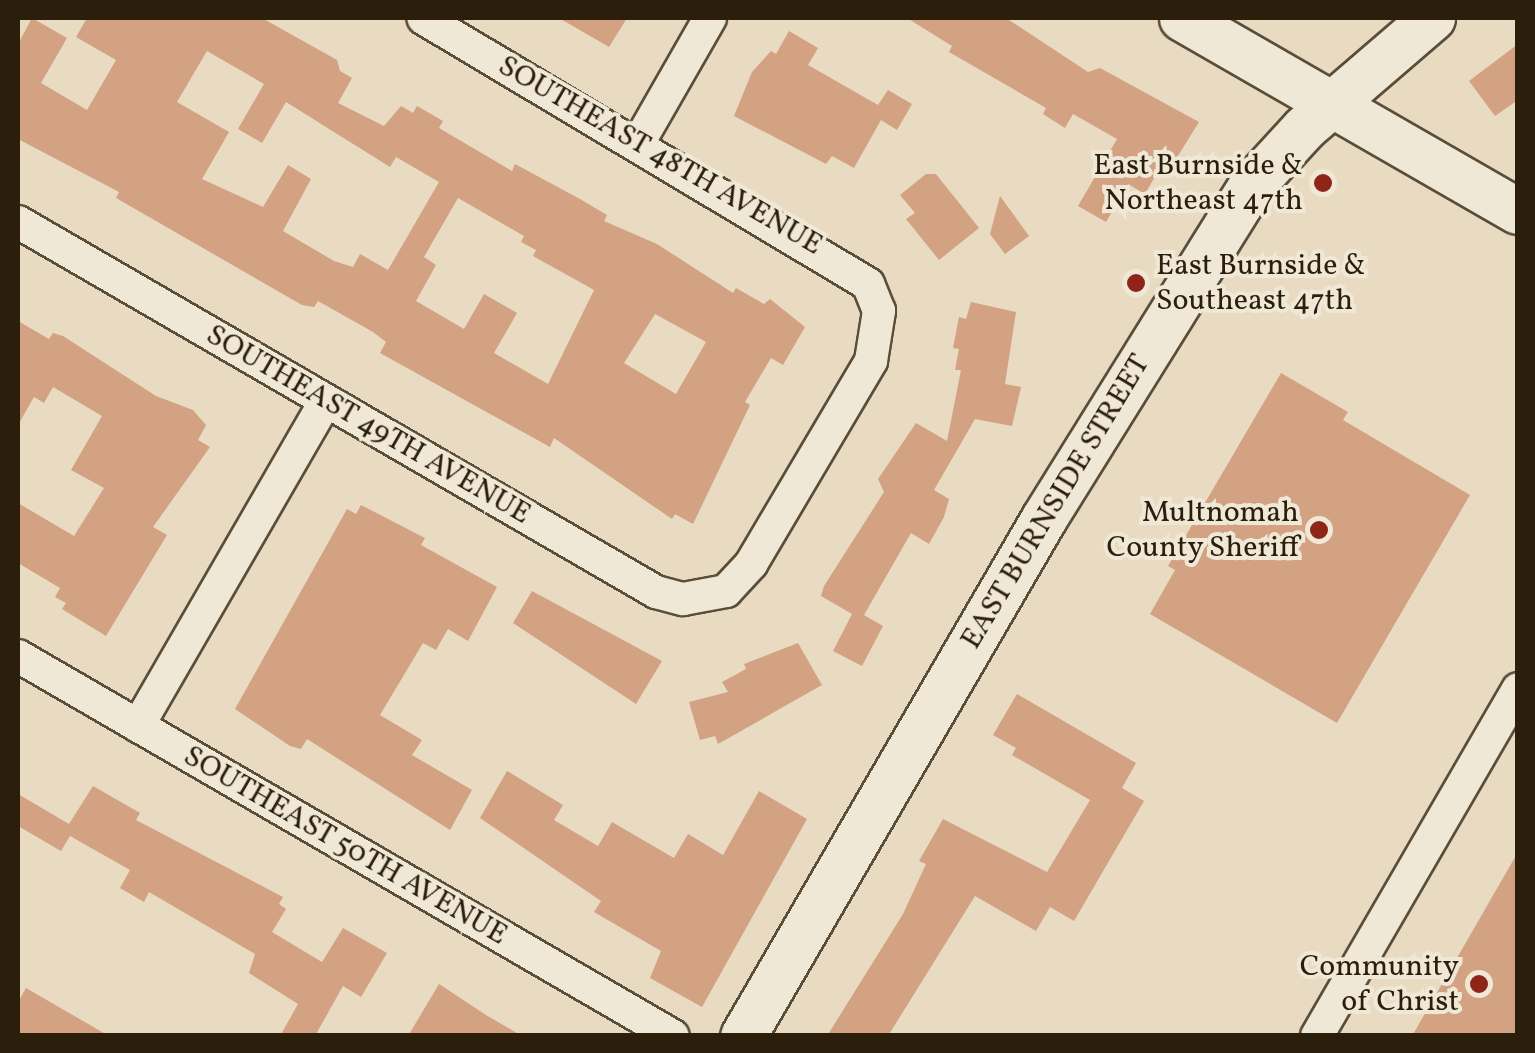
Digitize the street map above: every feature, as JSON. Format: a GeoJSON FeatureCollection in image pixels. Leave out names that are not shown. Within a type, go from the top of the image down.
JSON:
{"type":"FeatureCollection","features":[{"type":"Feature","properties":{"kind":"main road"},"geometry":{"type":"LineString","coordinates":[[1182,18],[1518,211]]}},
{"type":"Feature","properties":{"kind":"main road","name":"EAST BURNSIDE STREET"},"geometry":{"type":"LineString","coordinates":[[743,1036],[1027,546],[1227,220],[1273,159],[1330,104],[1432,18]]}},
{"type":"Feature","properties":{"kind":"street","name":"SOUTHEAST 48TH AVENUE"},"geometry":{"type":"LineString","coordinates":[[424,18],[843,264],[868,284],[878,311],[871,361],[752,564],[726,591]]}},
{"type":"Feature","properties":{"kind":"street"},"geometry":{"type":"LineString","coordinates":[[639,142],[710,18]]}},
{"type":"Feature","properties":{"kind":"street","name":"SOUTHEAST 49TH AVENUE"},"geometry":{"type":"LineString","coordinates":[[18,222],[656,592],[683,599],[726,591]]}},
{"type":"Feature","properties":{"kind":"street"},"geometry":{"type":"LineString","coordinates":[[138,726],[326,401]]}},
{"type":"Feature","properties":{"kind":"street","name":"SOUTHEAST 50TH AVENUE"},"geometry":{"type":"LineString","coordinates":[[18,656],[673,1036]]}},
{"type":"Feature","properties":{"kind":"street"},"geometry":{"type":"LineString","coordinates":[[1318,1036],[1518,689]]}},
{"type":"Feature","properties":{"kind":"building"},"geometry":{"type":"Polygon","coordinates":[[[32,18],[67,38],[41,83],[87,110],[116,60],[76,37],[87,18],[262,18],[337,60],[340,71],[352,78],[338,103],[384,126],[401,106],[413,113],[417,106],[443,121],[439,128],[512,171],[515,164],[580,199],[607,215],[604,221],[657,244],[733,293],[736,288],[764,304],[770,299],[805,327],[783,365],[771,358],[745,402],[750,405],[693,524],[675,514],[672,519],[554,438],[550,447],[380,353],[386,342],[373,332],[318,301],[314,307],[302,305],[116,198],[119,192],[18,139],[18,44],[32,18]],[[207,51],[177,102],[229,132],[202,179],[263,207],[288,165],[311,179],[283,231],[334,261],[353,267],[360,254],[388,270],[439,182],[396,157],[390,167],[286,102],[262,143],[238,129],[264,84],[207,51]],[[458,198],[424,257],[436,265],[416,301],[464,329],[484,294],[517,313],[494,353],[548,384],[594,290],[533,256],[536,250],[521,242],[524,236],[458,198]],[[655,314],[624,363],[676,394],[706,342],[655,314]]]}},
{"type":"Feature","properties":{"kind":"building"},"geometry":{"type":"Polygon","coordinates":[[[559,18],[627,18],[609,47],[559,18]]]}},
{"type":"Feature","properties":{"kind":"building"},"geometry":{"type":"Polygon","coordinates":[[[907,18],[1006,18],[1088,72],[1100,68],[1199,122],[1176,159],[1168,154],[1145,194],[1128,184],[1106,222],[1078,206],[1117,139],[1073,114],[1065,128],[1043,114],[1046,108],[949,52],[952,46],[907,18]]]}},
{"type":"Feature","properties":{"kind":"building"},"geometry":{"type":"Polygon","coordinates":[[[789,31],[818,48],[808,65],[878,105],[888,90],[912,104],[897,130],[881,120],[854,168],[832,156],[826,164],[734,116],[752,72],[771,51],[776,54],[789,31]]]}},
{"type":"Feature","properties":{"kind":"building"},"geometry":{"type":"Polygon","coordinates":[[[1518,44],[1518,100],[1495,116],[1469,81],[1518,44]]]}},
{"type":"Feature","properties":{"kind":"building"},"geometry":{"type":"Polygon","coordinates":[[[926,174],[936,174],[979,228],[939,260],[906,219],[915,213],[900,195],[926,174]]]}},
{"type":"Feature","properties":{"kind":"building"},"geometry":{"type":"Polygon","coordinates":[[[1000,196],[1029,236],[1005,254],[990,234],[1000,196]]]}},
{"type":"Feature","properties":{"kind":"building"},"geometry":{"type":"Polygon","coordinates":[[[971,302],[1016,312],[1005,384],[1021,387],[1012,426],[975,419],[934,490],[949,499],[929,544],[911,533],[864,615],[883,626],[862,666],[833,651],[852,614],[821,596],[884,492],[878,479],[916,423],[947,441],[961,370],[955,370],[959,349],[953,348],[959,317],[966,319],[971,302]]]}},
{"type":"Feature","properties":{"kind":"building"},"geometry":{"type":"Polygon","coordinates":[[[18,321],[49,339],[53,333],[63,336],[156,396],[193,410],[206,425],[198,440],[210,447],[153,527],[167,535],[106,636],[62,609],[66,603],[55,597],[60,588],[18,563],[18,503],[74,536],[104,488],[71,470],[102,416],[53,387],[44,403],[34,397],[18,425],[18,321]]]}},
{"type":"Feature","properties":{"kind":"building","name":"Multnomah County Sheriff"},"geometry":{"type":"Polygon","coordinates":[[[1281,373],[1348,412],[1343,420],[1470,495],[1337,723],[1150,614],[1175,570],[1168,566],[1281,373]]]}},
{"type":"Feature","properties":{"kind":"building"},"geometry":{"type":"Polygon","coordinates":[[[361,505],[425,538],[421,545],[497,587],[468,641],[448,629],[436,650],[423,643],[380,715],[422,740],[412,755],[472,790],[450,830],[307,739],[301,749],[290,746],[235,709],[347,509],[356,514],[361,505]]]}},
{"type":"Feature","properties":{"kind":"building"},"geometry":{"type":"Polygon","coordinates":[[[532,591],[662,661],[636,704],[513,623],[532,591]]]}},
{"type":"Feature","properties":{"kind":"building"},"geometry":{"type":"Polygon","coordinates":[[[798,643],[822,685],[718,744],[715,736],[700,740],[689,702],[728,692],[722,682],[746,669],[744,664],[798,643]]]}},
{"type":"Feature","properties":{"kind":"building"},"geometry":{"type":"Polygon","coordinates":[[[1017,694],[1136,763],[1122,788],[1144,801],[1074,921],[1050,907],[1036,931],[975,896],[888,1036],[827,1036],[903,914],[926,864],[919,861],[943,819],[1047,872],[1090,800],[1012,755],[1016,748],[993,735],[1017,694]]]}},
{"type":"Feature","properties":{"kind":"building"},"geometry":{"type":"Polygon","coordinates":[[[507,771],[563,805],[554,820],[598,846],[612,822],[674,858],[688,834],[723,855],[759,791],[807,819],[702,1007],[650,978],[661,951],[594,912],[601,901],[480,818],[507,771]]]}},
{"type":"Feature","properties":{"kind":"building"},"geometry":{"type":"Polygon","coordinates":[[[93,786],[140,813],[136,820],[283,897],[279,904],[286,909],[272,932],[322,962],[343,928],[387,953],[361,997],[343,986],[315,1036],[280,1036],[298,1004],[249,973],[255,954],[149,892],[144,902],[120,888],[130,870],[70,836],[61,851],[18,826],[18,794],[69,824],[93,786]]]}},
{"type":"Feature","properties":{"kind":"building","name":"Community of Christ"},"geometry":{"type":"Polygon","coordinates":[[[1518,852],[1518,1036],[1412,1036],[1518,852]]]}},
{"type":"Feature","properties":{"kind":"building"},"geometry":{"type":"Polygon","coordinates":[[[439,984],[486,1015],[522,1036],[408,1036],[439,984]]]}},
{"type":"Feature","properties":{"kind":"building"},"geometry":{"type":"Polygon","coordinates":[[[26,988],[109,1036],[18,1036],[18,1002],[26,988]]]}},
{"type":"Feature","properties":{"kind":"place","name":"East Burnside & Northeast 47th"},"geometry":{"type":"Point","coordinates":[1323,183]}},
{"type":"Feature","properties":{"kind":"place","name":"East Burnside & Southeast 47th"},"geometry":{"type":"Point","coordinates":[1136,283]}},
{"type":"Feature","properties":{"kind":"place","name":"Multnomah County Sheriff"},"geometry":{"type":"Point","coordinates":[1319,530]}},
{"type":"Feature","properties":{"kind":"place","name":"Community of Christ"},"geometry":{"type":"Point","coordinates":[1479,984]}}]}
